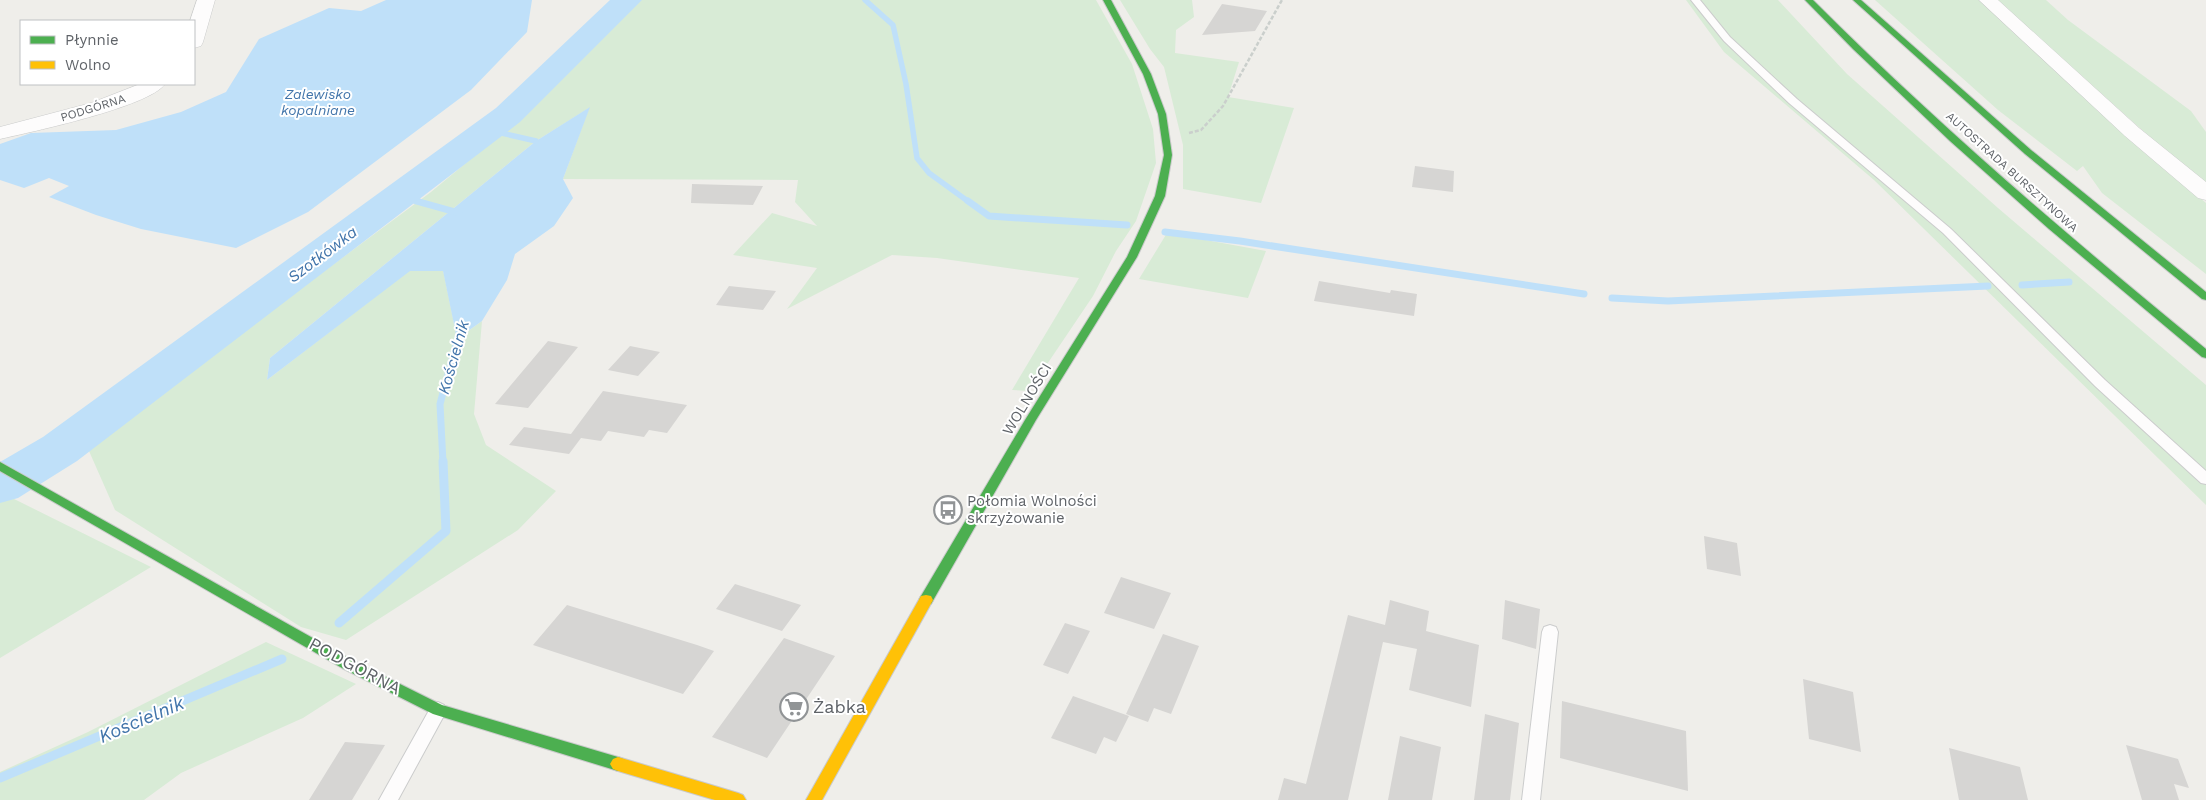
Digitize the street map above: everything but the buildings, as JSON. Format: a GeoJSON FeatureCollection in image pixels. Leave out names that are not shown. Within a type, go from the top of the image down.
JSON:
{"type":"FeatureCollection","features":[{"type":"Feature","properties":{"kind":"main road","name":"WOLNOŚCI"},"geometry":{"type":"LineString","coordinates":[[814,800],[874,689],[1035,415],[1134,253],[1165,182],[1167,136],[1155,96],[1145,72],[1107,0]]}},
{"type":"Feature","properties":{"kind":"main road","name":"AUTOSTRADA BURSZTYNOWA"},"geometry":{"type":"LineString","coordinates":[[1809,0],[1886,77],[1956,141],[2098,266],[2206,355]]}},
{"type":"Feature","properties":{"kind":"main road","name":"AUTOSTRADA BURSZTYNOWA"},"geometry":{"type":"LineString","coordinates":[[1857,0],[1933,71],[2000,129],[2119,228],[2206,297]]}},
{"type":"Feature","properties":{"kind":"main road","name":"PODGÓRNA"},"geometry":{"type":"LineString","coordinates":[[0,466],[348,664],[438,710],[738,800]]}},
{"type":"Feature","properties":{"kind":"street"},"geometry":{"type":"LineString","coordinates":[[195,38],[202,8],[206,0]]}},
{"type":"Feature","properties":{"kind":"street"},"geometry":{"type":"LineString","coordinates":[[1988,0],[2132,132],[2206,193]]}},
{"type":"Feature","properties":{"kind":"street","name":"PODGÓRNA"},"geometry":{"type":"LineString","coordinates":[[0,133],[83,114],[134,95],[153,85]]}},
{"type":"Feature","properties":{"kind":"lane"},"geometry":{"type":"LineString","coordinates":[[1696,0],[1727,39],[1773,82],[1947,231],[2100,383],[2206,479]]}},
{"type":"Feature","properties":{"kind":"lane"},"geometry":{"type":"LineString","coordinates":[[1531,800],[1550,632]]}},
{"type":"Feature","properties":{"kind":"lane"},"geometry":{"type":"LineString","coordinates":[[388,800],[438,710]]}},
{"type":"Feature","properties":{"kind":"path"},"geometry":{"type":"LineString","coordinates":[[1167,136],[1201,130],[1216,116],[1282,0]]}},
{"type":"Feature","properties":{"kind":"green space"},"geometry":{"type":"Polygon","coordinates":[[[640,0],[1096,0],[1132,64],[1153,129],[1156,163],[1136,221],[1116,251],[1093,296],[1029,391],[1012,390],[1079,278],[937,258],[892,255],[787,309],[817,268],[733,255],[772,213],[817,226],[795,202],[798,180],[563,179],[589,108],[536,141],[270,358],[267,380],[410,270],[443,270],[456,333],[440,394],[457,339],[482,321],[474,414],[486,445],[556,491],[518,530],[346,640],[301,627],[115,510],[89,451],[106,433],[431,192],[478,153],[640,0]]]}},
{"type":"Feature","properties":{"kind":"green space"},"geometry":{"type":"Polygon","coordinates":[[[1120,0],[1192,0],[1194,17],[1176,30],[1175,53],[1239,62],[1228,97],[1294,108],[1261,203],[1183,189],[1183,145],[1164,67],[1150,49],[1120,0]]]}},
{"type":"Feature","properties":{"kind":"green space"},"geometry":{"type":"Polygon","coordinates":[[[1686,0],[1778,0],[1847,74],[1998,208],[2206,385],[2206,505],[1874,180],[1724,52],[1686,0]]]}},
{"type":"Feature","properties":{"kind":"green space"},"geometry":{"type":"Polygon","coordinates":[[[1875,0],[1979,0],[2116,126],[2206,203],[2206,274],[2102,193],[2083,166],[2077,171],[1998,110],[1875,0]]]}},
{"type":"Feature","properties":{"kind":"green space"},"geometry":{"type":"Polygon","coordinates":[[[1996,0],[2046,0],[2068,20],[2191,111],[2206,132],[2206,187],[1996,0]]]}},
{"type":"Feature","properties":{"kind":"green space"},"geometry":{"type":"Polygon","coordinates":[[[1167,233],[1266,251],[1248,298],[1139,279],[1167,233]]]}},
{"type":"Feature","properties":{"kind":"green space"},"geometry":{"type":"Polygon","coordinates":[[[0,492],[151,567],[0,658],[0,492]]]}},
{"type":"Feature","properties":{"kind":"green space"},"geometry":{"type":"Polygon","coordinates":[[[266,642],[356,684],[303,718],[181,773],[144,800],[0,800],[0,772],[88,732],[266,642]]]}},
{"type":"Feature","properties":{"kind":"water","name":"Zalewisko kopalniane"},"geometry":{"type":"Polygon","coordinates":[[[386,0],[532,0],[527,32],[471,90],[308,212],[236,248],[141,229],[96,215],[49,197],[69,186],[49,178],[24,188],[0,180],[0,144],[31,133],[116,130],[181,112],[226,92],[259,39],[329,8],[361,11],[386,0]]]}},
{"type":"Feature","properties":{"kind":"water"},"geometry":{"type":"Polygon","coordinates":[[[590,107],[563,179],[573,198],[554,226],[515,254],[507,280],[482,321],[457,339],[443,271],[410,271],[267,380],[270,358],[536,141],[590,107]]]}},
{"type":"Feature","properties":{"kind":"waterway","name":"Szotkówka"},"geometry":{"type":"LineString","coordinates":[[0,485],[60,449],[508,115],[627,0]]}},
{"type":"Feature","properties":{"kind":"waterway"},"geometry":{"type":"LineString","coordinates":[[865,0],[893,25],[906,84],[917,158],[929,173],[969,202]]}},
{"type":"Feature","properties":{"kind":"waterway"},"geometry":{"type":"LineString","coordinates":[[488,130],[536,141]]}},
{"type":"Feature","properties":{"kind":"waterway","name":"Kościelnik"},"geometry":{"type":"LineString","coordinates":[[400,196],[421,202]]}},
{"type":"Feature","properties":{"kind":"waterway","name":"Kościelnik"},"geometry":{"type":"LineString","coordinates":[[416,201],[459,213]]}},
{"type":"Feature","properties":{"kind":"waterway"},"geometry":{"type":"LineString","coordinates":[[968,201],[989,216],[1127,225]]}},
{"type":"Feature","properties":{"kind":"waterway"},"geometry":{"type":"LineString","coordinates":[[1165,232],[1240,241],[1584,294]]}},
{"type":"Feature","properties":{"kind":"waterway"},"geometry":{"type":"LineString","coordinates":[[2022,285],[2069,282]]}},
{"type":"Feature","properties":{"kind":"waterway"},"geometry":{"type":"LineString","coordinates":[[1612,298],[1668,301],[1988,286]]}},
{"type":"Feature","properties":{"kind":"waterway","name":"Kościelnik"},"geometry":{"type":"LineString","coordinates":[[443,463],[440,404],[460,330]]}},
{"type":"Feature","properties":{"kind":"waterway","name":"Kościelnik"},"geometry":{"type":"LineString","coordinates":[[339,623],[446,531],[443,461]]}},
{"type":"Feature","properties":{"kind":"waterway","name":"Kościelnik"},"geometry":{"type":"LineString","coordinates":[[0,778],[282,659]]}},
{"type":"Feature","properties":{"kind":"traffic: fast"},"geometry":{"type":"LineString","coordinates":[[926,600],[1031,420],[1132,257],[1160,196],[1168,155],[1162,114],[1147,74],[1107,0]]}},
{"type":"Feature","properties":{"kind":"traffic: fast"},"geometry":{"type":"LineString","coordinates":[[1809,0],[1904,94],[2002,183],[2206,355]]}},
{"type":"Feature","properties":{"kind":"traffic: fast"},"geometry":{"type":"LineString","coordinates":[[1857,0],[2028,152],[2206,297]]}},
{"type":"Feature","properties":{"kind":"traffic: fast"},"geometry":{"type":"LineString","coordinates":[[0,466],[347,664],[438,710],[618,764]]}},
{"type":"Feature","properties":{"kind":"traffic: slow"},"geometry":{"type":"LineString","coordinates":[[814,800],[926,600]]}},
{"type":"Feature","properties":{"kind":"traffic: slow"},"geometry":{"type":"LineString","coordinates":[[618,764],[738,800]]}},
{"type":"Feature","properties":{"kind":"place","name":"Połomia Wolności skrzyżowanie"},"geometry":{"type":"Point","coordinates":[948,510]}},
{"type":"Feature","properties":{"kind":"place","name":"Żabka"},"geometry":{"type":"Point","coordinates":[794,707]}}]}
